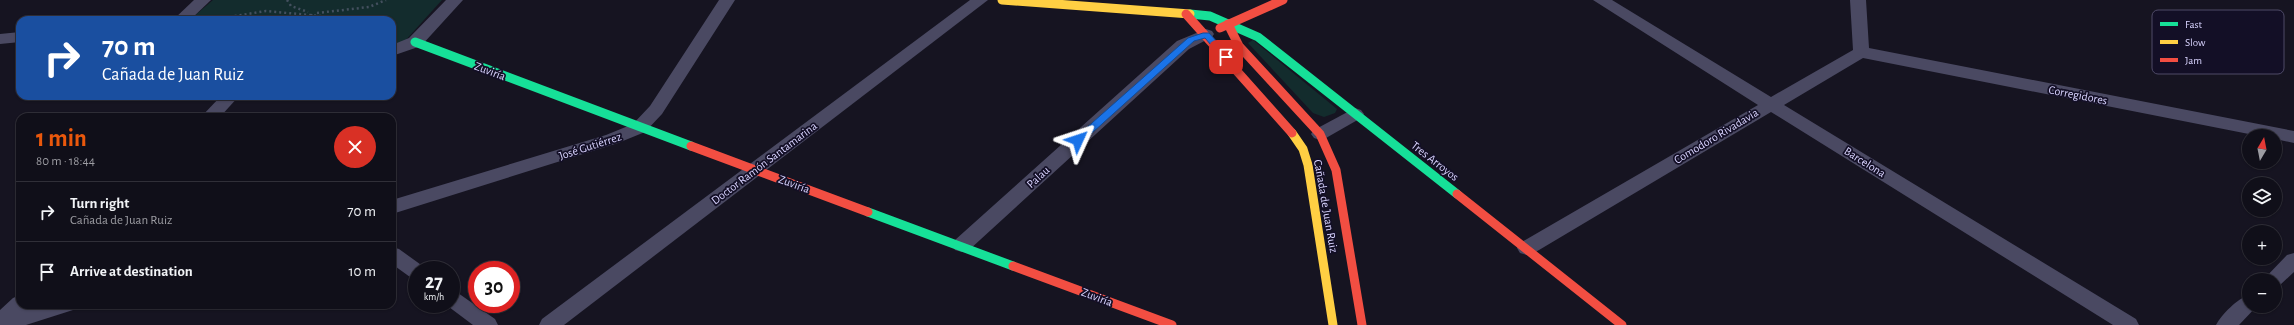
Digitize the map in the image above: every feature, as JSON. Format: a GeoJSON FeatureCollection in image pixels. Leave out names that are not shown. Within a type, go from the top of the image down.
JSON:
{"type":"FeatureCollection","features":[{"type":"Feature","properties":{"kind":"street"},"geometry":{"type":"LineString","coordinates":[[186,16],[204,0]]}},
{"type":"Feature","properties":{"kind":"street"},"geometry":{"type":"LineString","coordinates":[[396,49],[415,42],[455,0]]}},
{"type":"Feature","properties":{"kind":"street","name":"José Gutiérrez"},"geometry":{"type":"LineString","coordinates":[[396,206],[612,139],[639,128],[656,110],[727,0]]}},
{"type":"Feature","properties":{"kind":"street","name":"Doctor Ramón Santamarina"},"geometry":{"type":"LineString","coordinates":[[549,325],[980,0]]}},
{"type":"Feature","properties":{"kind":"street","name":"Tres Arroyos"},"geometry":{"type":"LineString","coordinates":[[1002,0],[1210,16],[1258,37],[1527,248],[1622,325]]}},
{"type":"Feature","properties":{"kind":"street","name":"Palau"},"geometry":{"type":"LineString","coordinates":[[962,246],[1183,45],[1283,0]]}},
{"type":"Feature","properties":{"kind":"street","name":"Barcelona"},"geometry":{"type":"LineString","coordinates":[[1601,0],[2129,325]]}},
{"type":"Feature","properties":{"kind":"street"},"geometry":{"type":"LineString","coordinates":[[1858,0],[1861,52]]}},
{"type":"Feature","properties":{"kind":"street","name":"Cañada de Juan Ruiz"},"geometry":{"type":"LineString","coordinates":[[1186,14],[1206,34],[1296,137],[1303,149],[1308,165],[1333,325]]}},
{"type":"Feature","properties":{"kind":"street","name":"Cañada de Juan Ruiz"},"geometry":{"type":"LineString","coordinates":[[1228,24],[1239,46],[1320,134],[1336,170],[1362,325]]}},
{"type":"Feature","properties":{"kind":"street"},"geometry":{"type":"LineString","coordinates":[[0,39],[16,37]]}},
{"type":"Feature","properties":{"kind":"street","name":"Zuviría"},"geometry":{"type":"LineString","coordinates":[[415,42],[639,128],[962,246],[1172,325]]}},
{"type":"Feature","properties":{"kind":"street","name":"Comodoro Rivadavia"},"geometry":{"type":"LineString","coordinates":[[1527,248],[1770,104],[1861,52]]}},
{"type":"Feature","properties":{"kind":"street","name":"Corregidores"},"geometry":{"type":"LineString","coordinates":[[1861,52],[2294,137]]}},
{"type":"Feature","properties":{"kind":"street"},"geometry":{"type":"LineString","coordinates":[[214,113],[227,100]]}},
{"type":"Feature","properties":{"kind":"street"},"geometry":{"type":"LineString","coordinates":[[1320,134],[1355,114]]}},
{"type":"Feature","properties":{"kind":"street"},"geometry":{"type":"LineString","coordinates":[[396,257],[408,266]]}},
{"type":"Feature","properties":{"kind":"street"},"geometry":{"type":"LineString","coordinates":[[2280,273],[2294,260]]}},
{"type":"Feature","properties":{"kind":"street"},"geometry":{"type":"LineString","coordinates":[[460,305],[488,325]]}},
{"type":"Feature","properties":{"kind":"street"},"geometry":{"type":"LineString","coordinates":[[0,323],[16,307]]}},
{"type":"Feature","properties":{"kind":"street"},"geometry":{"type":"LineString","coordinates":[[0,323],[51,309]]}},
{"type":"Feature","properties":{"kind":"street"},"geometry":{"type":"LineString","coordinates":[[2226,325],[2242,310]]}},
{"type":"Feature","properties":{"kind":"path"},"geometry":{"type":"LineString","coordinates":[[287,0],[291,6],[312,14],[369,7],[386,0]]}},
{"type":"Feature","properties":{"kind":"path"},"geometry":{"type":"LineString","coordinates":[[235,16],[266,11],[329,16]]}},
{"type":"Feature","properties":{"kind":"green space"},"geometry":{"type":"Polygon","coordinates":[[[213,0],[442,0],[404,42],[396,44],[396,16],[194,16],[213,0]]]}},
{"type":"Feature","properties":{"kind":"green space"},"geometry":{"type":"Polygon","coordinates":[[[1253,40],[1337,109],[1335,113],[1324,117],[1313,113],[1248,43],[1253,40]]]}},
{"type":"Feature","properties":{"kind":"traffic: fast"},"geometry":{"type":"LineString","coordinates":[[1190,14],[1210,16],[1258,37],[1457,194]]}},
{"type":"Feature","properties":{"kind":"traffic: fast"},"geometry":{"type":"LineString","coordinates":[[415,42],[691,146]]}},
{"type":"Feature","properties":{"kind":"traffic: fast"},"geometry":{"type":"LineString","coordinates":[[868,212],[1013,266]]}},
{"type":"Feature","properties":{"kind":"traffic: slow"},"geometry":{"type":"LineString","coordinates":[[1002,0],[1190,14]]}},
{"type":"Feature","properties":{"kind":"traffic: slow"},"geometry":{"type":"LineString","coordinates":[[1292,133],[1303,149],[1308,165],[1333,325]]}},
{"type":"Feature","properties":{"kind":"traffic: jam"},"geometry":{"type":"LineString","coordinates":[[1220,28],[1283,0]]}},
{"type":"Feature","properties":{"kind":"traffic: jam"},"geometry":{"type":"LineString","coordinates":[[1186,14],[1292,133]]}},
{"type":"Feature","properties":{"kind":"traffic: jam"},"geometry":{"type":"LineString","coordinates":[[1228,24],[1239,46],[1320,134],[1336,170],[1362,325]]}},
{"type":"Feature","properties":{"kind":"traffic: jam"},"geometry":{"type":"LineString","coordinates":[[691,146],[868,212]]}},
{"type":"Feature","properties":{"kind":"traffic: jam"},"geometry":{"type":"LineString","coordinates":[[1457,194],[1622,325]]}},
{"type":"Feature","properties":{"kind":"traffic: jam"},"geometry":{"type":"LineString","coordinates":[[1013,266],[1172,325]]}},
{"type":"Feature","properties":{"kind":"route"},"geometry":{"type":"LineString","coordinates":[[1078,140],[1183,45],[1191,40],[1206,34],[1226,57]]}}]}
